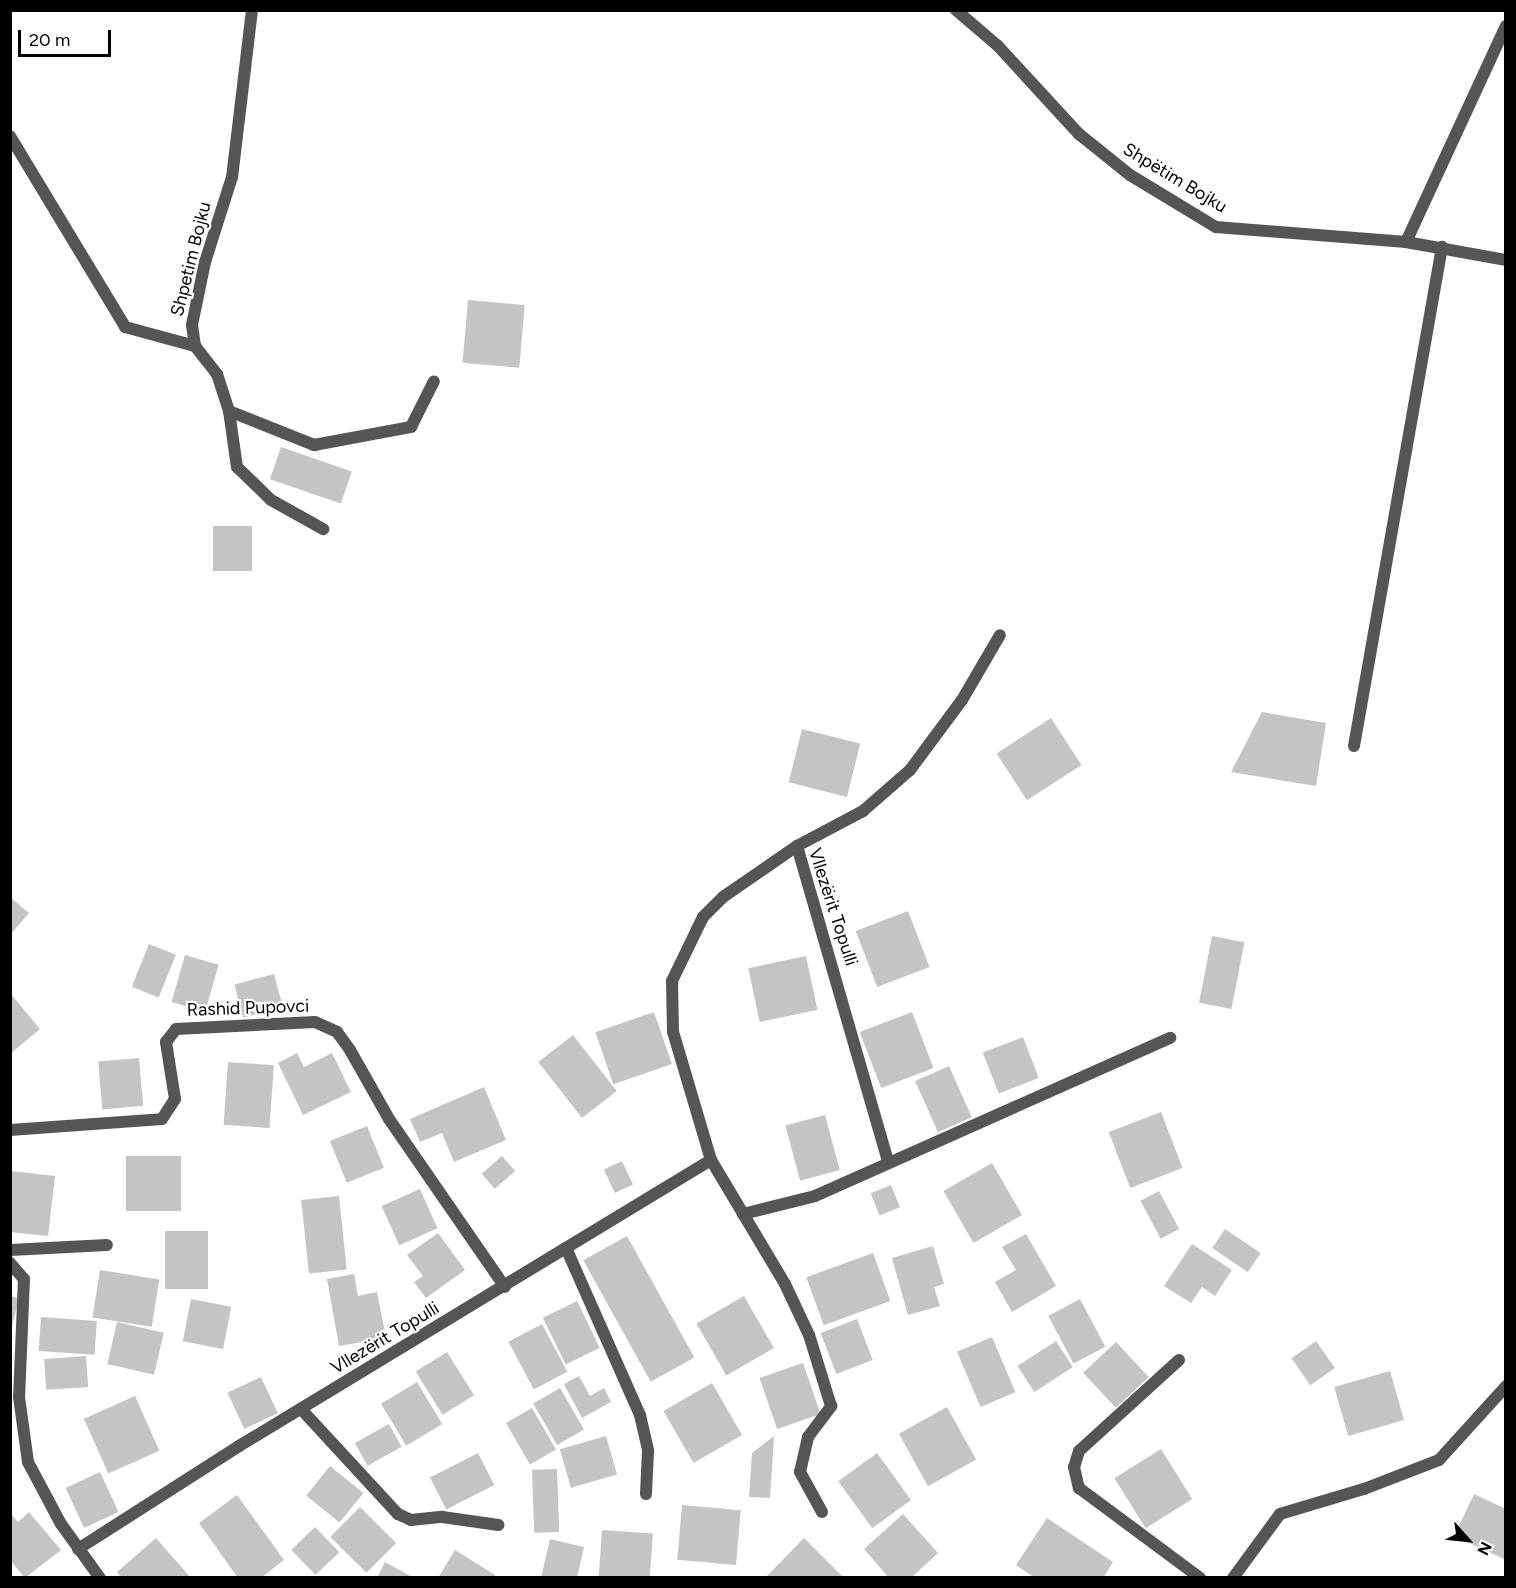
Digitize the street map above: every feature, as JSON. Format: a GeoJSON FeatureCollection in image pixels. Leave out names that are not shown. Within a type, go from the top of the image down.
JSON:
{"type":"FeatureCollection","features":[{"type":"Feature","properties":{"kind":"street","name":"Shpetim Bojku"},"geometry":{"type":"LineString","coordinates":[[195,346],[192,325],[205,262],[232,177],[252,10]]}},
{"type":"Feature","properties":{"kind":"street","name":"Shpëtim Bojku"},"geometry":{"type":"LineString","coordinates":[[956,10],[998,46],[1078,134],[1130,176],[1216,227],[1406,242],[1506,260]]}},
{"type":"Feature","properties":{"kind":"street"},"geometry":{"type":"LineString","coordinates":[[1406,242],[1506,26]]}},
{"type":"Feature","properties":{"kind":"street"},"geometry":{"type":"LineString","coordinates":[[10,136],[125,327],[195,346],[217,374],[229,411],[237,467],[271,500],[323,529]]}},
{"type":"Feature","properties":{"kind":"street"},"geometry":{"type":"LineString","coordinates":[[1354,746],[1442,247]]}},
{"type":"Feature","properties":{"kind":"street"},"geometry":{"type":"LineString","coordinates":[[229,411],[314,445],[411,427],[434,381]]}},
{"type":"Feature","properties":{"kind":"street"},"geometry":{"type":"LineString","coordinates":[[798,846],[863,811],[910,770],[962,700],[1000,634]]}},
{"type":"Feature","properties":{"kind":"street","name":"Vllezërit Topulli"},"geometry":{"type":"LineString","coordinates":[[822,1512],[800,1472],[808,1437],[831,1406],[809,1335],[711,1160],[673,1032],[672,981],[703,917],[750,875],[798,846],[888,1162]]}},
{"type":"Feature","properties":{"kind":"street","name":"Rashid Pupovci"},"geometry":{"type":"LineString","coordinates":[[10,1130],[162,1119],[175,1099],[166,1042],[176,1029],[315,1022],[337,1032],[350,1050],[389,1119],[505,1287]]}},
{"type":"Feature","properties":{"kind":"street"},"geometry":{"type":"LineString","coordinates":[[743,1214],[815,1196],[1170,1038]]}},
{"type":"Feature","properties":{"kind":"street","name":"Vllezërit Topulli"},"geometry":{"type":"LineString","coordinates":[[78,1549],[301,1408],[505,1287],[711,1160]]}},
{"type":"Feature","properties":{"kind":"street"},"geometry":{"type":"LineString","coordinates":[[10,1250],[107,1245]]}},
{"type":"Feature","properties":{"kind":"street"},"geometry":{"type":"LineString","coordinates":[[567,1248],[640,1414],[648,1451],[646,1494]]}},
{"type":"Feature","properties":{"kind":"street"},"geometry":{"type":"LineString","coordinates":[[10,1263],[24,1279],[19,1397],[28,1462],[78,1549],[100,1578]]}},
{"type":"Feature","properties":{"kind":"street"},"geometry":{"type":"LineString","coordinates":[[1179,1360],[1079,1451],[1074,1467],[1079,1488],[1200,1578]]}},
{"type":"Feature","properties":{"kind":"street"},"geometry":{"type":"LineString","coordinates":[[1233,1578],[1280,1514],[1364,1490],[1439,1460],[1506,1386]]}},
{"type":"Feature","properties":{"kind":"street"},"geometry":{"type":"LineString","coordinates":[[301,1408],[398,1514],[411,1520],[442,1517],[498,1525]]}},
{"type":"Feature","properties":{"kind":"building"},"geometry":{"type":"Polygon","coordinates":[[[468,300],[525,305],[519,368],[463,363],[468,300]]]}},
{"type":"Feature","properties":{"kind":"building"},"geometry":{"type":"Polygon","coordinates":[[[281,447],[352,471],[341,504],[270,479],[281,447]]]}},
{"type":"Feature","properties":{"kind":"building"},"geometry":{"type":"Polygon","coordinates":[[[213,526],[252,526],[252,571],[213,571],[213,526]]]}},
{"type":"Feature","properties":{"kind":"building"},"geometry":{"type":"Polygon","coordinates":[[[1262,712],[1326,723],[1316,786],[1231,772],[1262,712]]]}},
{"type":"Feature","properties":{"kind":"building"},"geometry":{"type":"Polygon","coordinates":[[[1051,718],[1081,765],[1027,800],[996,753],[1051,718]]]}},
{"type":"Feature","properties":{"kind":"building"},"geometry":{"type":"Polygon","coordinates":[[[802,729],[860,744],[847,797],[789,782],[802,729]]]}},
{"type":"Feature","properties":{"kind":"building"},"geometry":{"type":"Polygon","coordinates":[[[10,897],[29,913],[10,935],[10,897]]]}},
{"type":"Feature","properties":{"kind":"building"},"geometry":{"type":"Polygon","coordinates":[[[908,911],[930,967],[877,987],[856,931],[908,911]]]}},
{"type":"Feature","properties":{"kind":"building"},"geometry":{"type":"Polygon","coordinates":[[[1212,936],[1244,942],[1231,1009],[1199,1003],[1212,936]]]}},
{"type":"Feature","properties":{"kind":"building"},"geometry":{"type":"Polygon","coordinates":[[[149,944],[176,955],[159,998],[132,987],[149,944]]]}},
{"type":"Feature","properties":{"kind":"building"},"geometry":{"type":"Polygon","coordinates":[[[185,955],[219,965],[205,1012],[171,1002],[185,955]]]}},
{"type":"Feature","properties":{"kind":"building"},"geometry":{"type":"Polygon","coordinates":[[[806,956],[817,1010],[760,1022],[748,968],[806,956]]]}},
{"type":"Feature","properties":{"kind":"building"},"geometry":{"type":"Polygon","coordinates":[[[274,974],[283,1007],[243,1017],[234,985],[274,974]]]}},
{"type":"Feature","properties":{"kind":"building"},"geometry":{"type":"Polygon","coordinates":[[[10,993],[40,1029],[10,1054],[10,993]]]}},
{"type":"Feature","properties":{"kind":"building"},"geometry":{"type":"Polygon","coordinates":[[[654,1012],[672,1064],[613,1084],[595,1032],[654,1012]]]}},
{"type":"Feature","properties":{"kind":"building"},"geometry":{"type":"Polygon","coordinates":[[[912,1012],[934,1068],[881,1088],[860,1032],[912,1012]]]}},
{"type":"Feature","properties":{"kind":"building"},"geometry":{"type":"Polygon","coordinates":[[[573,1035],[617,1091],[582,1118],[538,1062],[573,1035]]]}},
{"type":"Feature","properties":{"kind":"building"},"geometry":{"type":"Polygon","coordinates":[[[1023,1037],[1039,1078],[999,1093],[983,1052],[1023,1037]]]}},
{"type":"Feature","properties":{"kind":"building"},"geometry":{"type":"Polygon","coordinates":[[[297,1053],[304,1067],[332,1053],[351,1092],[303,1115],[278,1063],[297,1053]]]}},
{"type":"Feature","properties":{"kind":"building"},"geometry":{"type":"Polygon","coordinates":[[[139,1058],[143,1106],[102,1109],[98,1062],[139,1058]]]}},
{"type":"Feature","properties":{"kind":"building"},"geometry":{"type":"Polygon","coordinates":[[[228,1062],[274,1065],[269,1128],[224,1125],[228,1062]]]}},
{"type":"Feature","properties":{"kind":"building"},"geometry":{"type":"Polygon","coordinates":[[[949,1066],[972,1117],[938,1132],[915,1081],[949,1066]]]}},
{"type":"Feature","properties":{"kind":"building"},"geometry":{"type":"Polygon","coordinates":[[[484,1087],[506,1140],[454,1162],[442,1133],[420,1142],[410,1119],[484,1087]]]}},
{"type":"Feature","properties":{"kind":"building"},"geometry":{"type":"Polygon","coordinates":[[[1161,1112],[1183,1168],[1130,1188],[1109,1132],[1161,1112]]]}},
{"type":"Feature","properties":{"kind":"building"},"geometry":{"type":"Polygon","coordinates":[[[825,1115],[840,1170],[800,1181],[785,1126],[825,1115]]]}},
{"type":"Feature","properties":{"kind":"building"},"geometry":{"type":"Polygon","coordinates":[[[367,1126],[384,1168],[347,1183],[330,1141],[367,1126]]]}},
{"type":"Feature","properties":{"kind":"building"},"geometry":{"type":"Polygon","coordinates":[[[126,1156],[181,1156],[181,1211],[126,1211],[126,1156]]]}},
{"type":"Feature","properties":{"kind":"building"},"geometry":{"type":"Polygon","coordinates":[[[502,1156],[515,1171],[495,1189],[482,1174],[502,1156]]]}},
{"type":"Feature","properties":{"kind":"building"},"geometry":{"type":"Polygon","coordinates":[[[622,1161],[633,1185],[615,1193],[604,1169],[622,1161]]]}},
{"type":"Feature","properties":{"kind":"building"},"geometry":{"type":"Polygon","coordinates":[[[992,1163],[1022,1215],[974,1243],[944,1191],[992,1163]]]}},
{"type":"Feature","properties":{"kind":"building"},"geometry":{"type":"Polygon","coordinates":[[[10,1171],[55,1176],[48,1236],[10,1232],[10,1171]]]}},
{"type":"Feature","properties":{"kind":"building"},"geometry":{"type":"Polygon","coordinates":[[[891,1185],[900,1207],[880,1215],[871,1193],[891,1185]]]}},
{"type":"Feature","properties":{"kind":"building"},"geometry":{"type":"Polygon","coordinates":[[[420,1189],[437,1228],[399,1245],[382,1206],[420,1189]]]}},
{"type":"Feature","properties":{"kind":"building"},"geometry":{"type":"Polygon","coordinates":[[[1159,1191],[1179,1229],[1161,1239],[1140,1201],[1159,1191]]]}},
{"type":"Feature","properties":{"kind":"building"},"geometry":{"type":"Polygon","coordinates":[[[339,1196],[347,1270],[309,1274],[301,1200],[339,1196]]]}},
{"type":"Feature","properties":{"kind":"building"},"geometry":{"type":"Polygon","coordinates":[[[1225,1229],[1261,1253],[1248,1272],[1212,1248],[1225,1229]]]}},
{"type":"Feature","properties":{"kind":"building"},"geometry":{"type":"Polygon","coordinates":[[[165,1231],[208,1231],[208,1289],[165,1289],[165,1231]]]}},
{"type":"Feature","properties":{"kind":"building"},"geometry":{"type":"Polygon","coordinates":[[[438,1233],[465,1270],[426,1298],[414,1282],[423,1276],[407,1255],[438,1233]]]}},
{"type":"Feature","properties":{"kind":"building"},"geometry":{"type":"Polygon","coordinates":[[[1026,1234],[1056,1286],[1012,1312],[995,1282],[1016,1270],[1002,1247],[1026,1234]]]}},
{"type":"Feature","properties":{"kind":"building"},"geometry":{"type":"Polygon","coordinates":[[[627,1236],[694,1358],[651,1382],[583,1260],[627,1236]]]}},
{"type":"Feature","properties":{"kind":"building"},"geometry":{"type":"Polygon","coordinates":[[[1192,1244],[1232,1270],[1215,1296],[1202,1287],[1191,1303],[1164,1286],[1192,1244]]]}},
{"type":"Feature","properties":{"kind":"building"},"geometry":{"type":"Polygon","coordinates":[[[933,1246],[944,1284],[934,1287],[940,1306],[908,1315],[892,1258],[933,1246]]]}},
{"type":"Feature","properties":{"kind":"building"},"geometry":{"type":"Polygon","coordinates":[[[873,1253],[890,1301],[824,1325],[806,1277],[873,1253]]]}},
{"type":"Feature","properties":{"kind":"building"},"geometry":{"type":"Polygon","coordinates":[[[100,1270],[159,1279],[152,1327],[92,1317],[100,1270]]]}},
{"type":"Feature","properties":{"kind":"building"},"geometry":{"type":"Polygon","coordinates":[[[354,1274],[358,1296],[377,1292],[386,1338],[339,1346],[327,1279],[354,1274]]]}},
{"type":"Feature","properties":{"kind":"building"},"geometry":{"type":"Polygon","coordinates":[[[10,1296],[19,1298],[11,1330],[10,1329],[10,1296]]]}},
{"type":"Feature","properties":{"kind":"building"},"geometry":{"type":"Polygon","coordinates":[[[744,1296],[774,1348],[726,1375],[696,1324],[744,1296]]]}},
{"type":"Feature","properties":{"kind":"building"},"geometry":{"type":"Polygon","coordinates":[[[191,1299],[231,1307],[223,1349],[183,1341],[191,1299]]]}},
{"type":"Feature","properties":{"kind":"building"},"geometry":{"type":"Polygon","coordinates":[[[1080,1299],[1105,1347],[1074,1364],[1048,1316],[1080,1299]]]}},
{"type":"Feature","properties":{"kind":"building"},"geometry":{"type":"Polygon","coordinates":[[[577,1301],[600,1348],[566,1364],[543,1318],[577,1301]]]}},
{"type":"Feature","properties":{"kind":"building"},"geometry":{"type":"Polygon","coordinates":[[[41,1317],[97,1321],[94,1355],[39,1351],[41,1317]]]}},
{"type":"Feature","properties":{"kind":"building"},"geometry":{"type":"Polygon","coordinates":[[[857,1319],[873,1360],[836,1374],[821,1333],[857,1319]]]}},
{"type":"Feature","properties":{"kind":"building"},"geometry":{"type":"Polygon","coordinates":[[[117,1322],[164,1333],[154,1375],[107,1364],[117,1322]]]}},
{"type":"Feature","properties":{"kind":"building"},"geometry":{"type":"Polygon","coordinates":[[[542,1324],[567,1372],[534,1390],[508,1342],[542,1324]]]}},
{"type":"Feature","properties":{"kind":"building"},"geometry":{"type":"Polygon","coordinates":[[[992,1337],[1015,1392],[980,1407],[957,1352],[992,1337]]]}},
{"type":"Feature","properties":{"kind":"building"},"geometry":{"type":"Polygon","coordinates":[[[1056,1341],[1073,1367],[1034,1392],[1017,1366],[1056,1341]]]}},
{"type":"Feature","properties":{"kind":"building"},"geometry":{"type":"Polygon","coordinates":[[[1316,1341],[1335,1368],[1310,1385],[1291,1358],[1316,1341]]]}},
{"type":"Feature","properties":{"kind":"building"},"geometry":{"type":"Polygon","coordinates":[[[1116,1342],[1149,1377],[1116,1408],[1083,1373],[1116,1342]]]}},
{"type":"Feature","properties":{"kind":"building"},"geometry":{"type":"Polygon","coordinates":[[[447,1352],[474,1395],[443,1415],[416,1372],[447,1352]]]}},
{"type":"Feature","properties":{"kind":"building"},"geometry":{"type":"Polygon","coordinates":[[[86,1356],[88,1387],[46,1390],[44,1359],[86,1356]]]}},
{"type":"Feature","properties":{"kind":"building"},"geometry":{"type":"Polygon","coordinates":[[[803,1363],[821,1414],[777,1429],[760,1378],[803,1363]]]}},
{"type":"Feature","properties":{"kind":"building"},"geometry":{"type":"Polygon","coordinates":[[[1390,1371],[1404,1420],[1348,1436],[1334,1387],[1390,1371]]]}},
{"type":"Feature","properties":{"kind":"building"},"geometry":{"type":"Polygon","coordinates":[[[579,1376],[590,1396],[604,1388],[611,1402],[582,1418],[564,1384],[579,1376]]]}},
{"type":"Feature","properties":{"kind":"building"},"geometry":{"type":"Polygon","coordinates":[[[261,1377],[278,1413],[244,1429],[227,1393],[261,1377]]]}},
{"type":"Feature","properties":{"kind":"building"},"geometry":{"type":"Polygon","coordinates":[[[417,1382],[442,1424],[406,1446],[381,1404],[417,1382]]]}},
{"type":"Feature","properties":{"kind":"building"},"geometry":{"type":"Polygon","coordinates":[[[712,1383],[742,1435],[694,1463],[664,1411],[712,1383]]]}},
{"type":"Feature","properties":{"kind":"building"},"geometry":{"type":"Polygon","coordinates":[[[560,1388],[584,1430],[557,1445],[533,1404],[560,1388]]]}},
{"type":"Feature","properties":{"kind":"building"},"geometry":{"type":"Polygon","coordinates":[[[135,1396],[159,1451],[108,1474],[84,1419],[135,1396]]]}},
{"type":"Feature","properties":{"kind":"building"},"geometry":{"type":"Polygon","coordinates":[[[947,1407],[976,1459],[928,1486],[899,1434],[947,1407]]]}},
{"type":"Feature","properties":{"kind":"building"},"geometry":{"type":"Polygon","coordinates":[[[532,1408],[556,1450],[530,1465],[506,1423],[532,1408]]]}},
{"type":"Feature","properties":{"kind":"building"},"geometry":{"type":"Polygon","coordinates":[[[389,1424],[402,1447],[367,1466],[355,1443],[389,1424]]]}},
{"type":"Feature","properties":{"kind":"building"},"geometry":{"type":"Polygon","coordinates":[[[606,1436],[617,1474],[571,1488],[560,1449],[606,1436]]]}},
{"type":"Feature","properties":{"kind":"building"},"geometry":{"type":"Polygon","coordinates":[[[774,1436],[770,1498],[749,1497],[752,1453],[774,1436]]]}},
{"type":"Feature","properties":{"kind":"building"},"geometry":{"type":"Polygon","coordinates":[[[1161,1449],[1192,1499],[1146,1528],[1114,1478],[1161,1449]]]}},
{"type":"Feature","properties":{"kind":"building"},"geometry":{"type":"Polygon","coordinates":[[[478,1453],[494,1485],[446,1510],[430,1478],[478,1453]]]}},
{"type":"Feature","properties":{"kind":"building"},"geometry":{"type":"Polygon","coordinates":[[[877,1453],[911,1500],[872,1528],[838,1481],[877,1453]]]}},
{"type":"Feature","properties":{"kind":"building"},"geometry":{"type":"Polygon","coordinates":[[[330,1466],[363,1493],[340,1523],[306,1496],[330,1466]]]}},
{"type":"Feature","properties":{"kind":"building"},"geometry":{"type":"Polygon","coordinates":[[[557,1469],[559,1532],[534,1533],[532,1470],[557,1469]]]}},
{"type":"Feature","properties":{"kind":"building"},"geometry":{"type":"Polygon","coordinates":[[[100,1472],[119,1512],[84,1528],[66,1488],[100,1472]]]}},
{"type":"Feature","properties":{"kind":"building"},"geometry":{"type":"Polygon","coordinates":[[[1474,1494],[1506,1509],[1506,1560],[1454,1536],[1474,1494]]]}},
{"type":"Feature","properties":{"kind":"building"},"geometry":{"type":"Polygon","coordinates":[[[237,1495],[284,1560],[261,1578],[238,1578],[199,1523],[237,1495]]]}},
{"type":"Feature","properties":{"kind":"building"},"geometry":{"type":"Polygon","coordinates":[[[682,1505],[741,1510],[736,1565],[677,1560],[682,1505]]]}},
{"type":"Feature","properties":{"kind":"building"},"geometry":{"type":"Polygon","coordinates":[[[360,1507],[396,1543],[366,1573],[330,1537],[360,1507]]]}},
{"type":"Feature","properties":{"kind":"building"},"geometry":{"type":"Polygon","coordinates":[[[29,1512],[61,1550],[25,1578],[10,1560],[10,1513],[18,1522],[29,1512]]]}},
{"type":"Feature","properties":{"kind":"building"},"geometry":{"type":"Polygon","coordinates":[[[903,1514],[938,1553],[911,1578],[889,1578],[864,1549],[903,1514]]]}},
{"type":"Feature","properties":{"kind":"building"},"geometry":{"type":"Polygon","coordinates":[[[1047,1518],[1113,1562],[1103,1578],[1035,1578],[1016,1565],[1047,1518]]]}},
{"type":"Feature","properties":{"kind":"building"},"geometry":{"type":"Polygon","coordinates":[[[315,1527],[339,1552],[316,1575],[291,1550],[315,1527]]]}},
{"type":"Feature","properties":{"kind":"building"},"geometry":{"type":"Polygon","coordinates":[[[602,1530],[653,1534],[650,1578],[599,1578],[602,1530]]]}},
{"type":"Feature","properties":{"kind":"building"},"geometry":{"type":"Polygon","coordinates":[[[156,1538],[191,1578],[121,1578],[117,1572],[156,1538]]]}},
{"type":"Feature","properties":{"kind":"building"},"geometry":{"type":"Polygon","coordinates":[[[804,1538],[844,1578],[765,1578],[804,1538]]]}},
{"type":"Feature","properties":{"kind":"building"},"geometry":{"type":"Polygon","coordinates":[[[550,1539],[584,1547],[577,1578],[541,1578],[550,1539]]]}},
{"type":"Feature","properties":{"kind":"building"},"geometry":{"type":"Polygon","coordinates":[[[455,1550],[495,1575],[494,1578],[438,1578],[455,1550]]]}},
{"type":"Feature","properties":{"kind":"building"},"geometry":{"type":"Polygon","coordinates":[[[385,1562],[414,1578],[377,1578],[385,1562]]]}}]}
